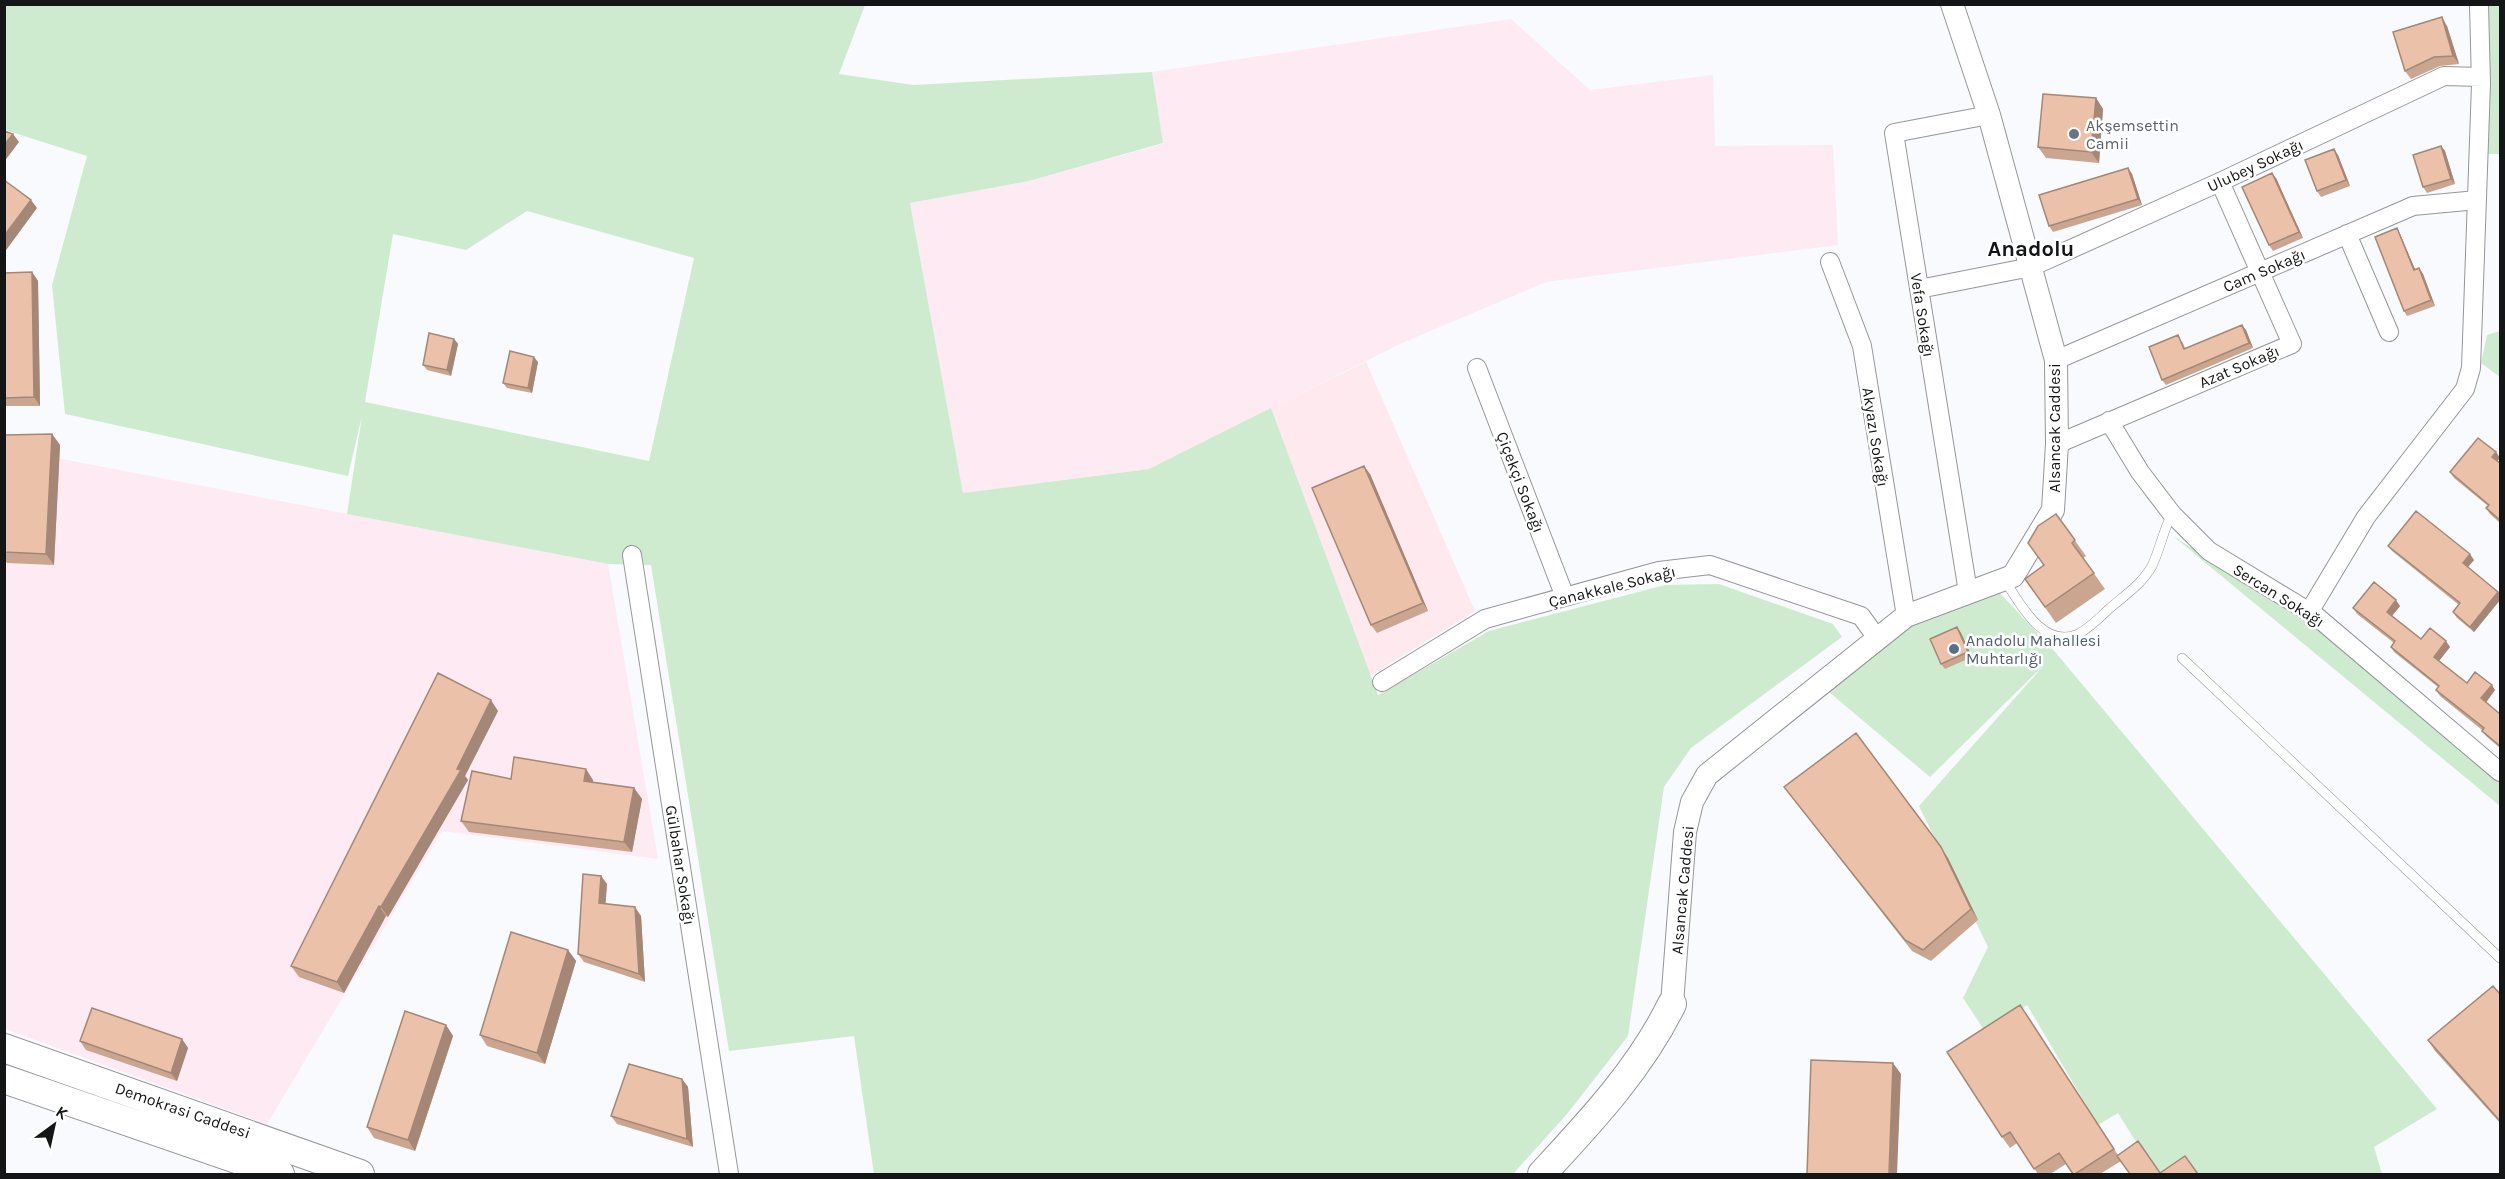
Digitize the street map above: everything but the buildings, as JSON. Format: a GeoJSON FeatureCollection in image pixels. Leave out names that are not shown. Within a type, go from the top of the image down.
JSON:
{"type":"FeatureCollection","features":[{"type":"Feature","properties":{"kind":"main road"},"geometry":{"type":"LineString","coordinates":[[1542,1174],[1626,1079],[1644,1055],[1672,1004]]}},
{"type":"Feature","properties":{"kind":"main road"},"geometry":{"type":"LineString","coordinates":[[1566,1174],[1660,1061],[1667,1041],[1672,1004]]}},
{"type":"Feature","properties":{"kind":"main road","name":"Demokrasi Caddesi"},"geometry":{"type":"LineString","coordinates":[[4,1048],[360,1174]]}},
{"type":"Feature","properties":{"kind":"main road","name":"Demokrasi Caddesi"},"geometry":{"type":"LineString","coordinates":[[4,1079],[280,1174]]}},
{"type":"Feature","properties":{"kind":"main road"},"geometry":{"type":"LineString","coordinates":[[211,1150],[258,1174]]}},
{"type":"Feature","properties":{"kind":"street","name":"Alsancak Caddesi"},"geometry":{"type":"LineString","coordinates":[[1672,1004],[1685,832],[1692,802],[1707,775],[1905,616],[2013,576],[2053,510],[2057,444],[2056,360],[1989,115],[1952,4]]}},
{"type":"Feature","properties":{"kind":"street"},"geometry":{"type":"LineString","coordinates":[[2309,612],[2367,518],[2465,389],[2471,368],[2481,76],[2479,4]]}},
{"type":"Feature","properties":{"kind":"street","name":"Ulubey Sokağı"},"geometry":{"type":"LineString","coordinates":[[1919,289],[2031,267],[2220,182],[2444,76],[2481,76]]}},
{"type":"Feature","properties":{"kind":"street","name":"Vefa Sokağı"},"geometry":{"type":"LineString","coordinates":[[1968,592],[1894,133],[1989,115]]}},
{"type":"Feature","properties":{"kind":"street","name":"Azat Sokağı"},"geometry":{"type":"LineString","coordinates":[[2057,444],[2292,344],[2220,182]]}},
{"type":"Feature","properties":{"kind":"street","name":"Cam Sokağı"},"geometry":{"type":"LineString","coordinates":[[2056,360],[2413,206],[2477,200]]}},
{"type":"Feature","properties":{"kind":"street"},"geometry":{"type":"LineString","coordinates":[[2348,234],[2389,332]]}},
{"type":"Feature","properties":{"kind":"street","name":"Akyazı Sokağı"},"geometry":{"type":"LineString","coordinates":[[1830,262],[1862,346],[1905,616]]}},
{"type":"Feature","properties":{"kind":"street","name":"Çiçekçi Sokağı"},"geometry":{"type":"LineString","coordinates":[[1477,368],[1565,597]]}},
{"type":"Feature","properties":{"kind":"street","name":"Sercan Sokağı"},"geometry":{"type":"LineString","coordinates":[[2109,421],[2140,472],[2172,514],[2209,551],[2309,612],[2500,772]]}},
{"type":"Feature","properties":{"kind":"street","name":"Gülbahar Sokağı"},"geometry":{"type":"LineString","coordinates":[[632,555],[729,1174]]}},
{"type":"Feature","properties":{"kind":"street","name":"Çanakkale Sokağı"},"geometry":{"type":"LineString","coordinates":[[1382,682],[1485,619],[1659,571],[1710,565],[1861,616],[1877,638]]}},
{"type":"Feature","properties":{"kind":"lane"},"geometry":{"type":"LineString","coordinates":[[2004,579],[2019,603],[2043,631],[2057,637],[2076,635],[2085,630],[2145,577],[2156,556],[2172,514]]}},
{"type":"Feature","properties":{"kind":"lane"},"geometry":{"type":"LineString","coordinates":[[2182,658],[2500,958]]}},
{"type":"Feature","properties":{"kind":"shaded area"},"geometry":{"type":"Polygon","coordinates":[[[1511,19],[1590,90],[1713,75],[1715,146],[1833,145],[1838,245],[1546,282],[1402,343],[1149,469],[963,493],[910,203],[1029,181],[1163,144],[1152,72],[1511,19]]]}},
{"type":"Feature","properties":{"kind":"shaded area"},"geometry":{"type":"Polygon","coordinates":[[[1366,362],[1475,611],[1370,676],[1271,408],[1366,362]]]}},
{"type":"Feature","properties":{"kind":"shaded area"},"geometry":{"type":"Polygon","coordinates":[[[4,442],[40,449],[41,455],[608,564],[658,859],[442,831],[267,1124],[5,1029],[4,442]]]}},
{"type":"Feature","properties":{"kind":"green space"},"geometry":{"type":"Polygon","coordinates":[[[4,5],[865,5],[839,74],[913,85],[1152,72],[1163,143],[1029,181],[910,203],[963,493],[1149,469],[1271,408],[1378,695],[1489,631],[1665,585],[1719,584],[1833,624],[1842,637],[1691,748],[1664,787],[1628,1036],[1567,1114],[1513,1174],[874,1174],[854,1036],[729,1051],[651,565],[608,564],[347,514],[362,416],[348,476],[65,414],[52,285],[87,156],[5,130],[4,5]],[[527,211],[466,250],[393,234],[365,402],[649,461],[694,258],[527,211]]]}},
{"type":"Feature","properties":{"kind":"green space"},"geometry":{"type":"Polygon","coordinates":[[[2489,5],[2500,5],[2500,154],[2488,154],[2489,5]]]}},
{"type":"Feature","properties":{"kind":"green space"},"geometry":{"type":"Polygon","coordinates":[[[2500,331],[2500,377],[2481,363],[2487,335],[2500,331]]]}},
{"type":"Feature","properties":{"kind":"green space"},"geometry":{"type":"Polygon","coordinates":[[[2173,536],[2308,622],[2500,782],[2500,806],[2173,536]]]}},
{"type":"Feature","properties":{"kind":"green space"},"geometry":{"type":"Polygon","coordinates":[[[1999,592],[2056,653],[2437,1109],[2374,1147],[2382,1174],[2198,1174],[2191,1164],[2166,1174],[2156,1174],[2118,1113],[2098,1125],[2027,1005],[1988,1036],[1963,998],[1988,947],[1919,806],[2046,663],[1930,777],[1823,687],[1913,624],[1999,592]]]}},
{"type":"Feature","properties":{"kind":"place","name":"Akşemsettin Camii"},"geometry":{"type":"Point","coordinates":[2074,134]}},
{"type":"Feature","properties":{"kind":"place","name":"Anadolu Mahallesi Muhtarlığı"},"geometry":{"type":"Point","coordinates":[1954,649]}},
{"type":"Feature","properties":{"kind":"district","name":"Anadolu"},"geometry":{"type":"Point","coordinates":[2031,248]}}]}
